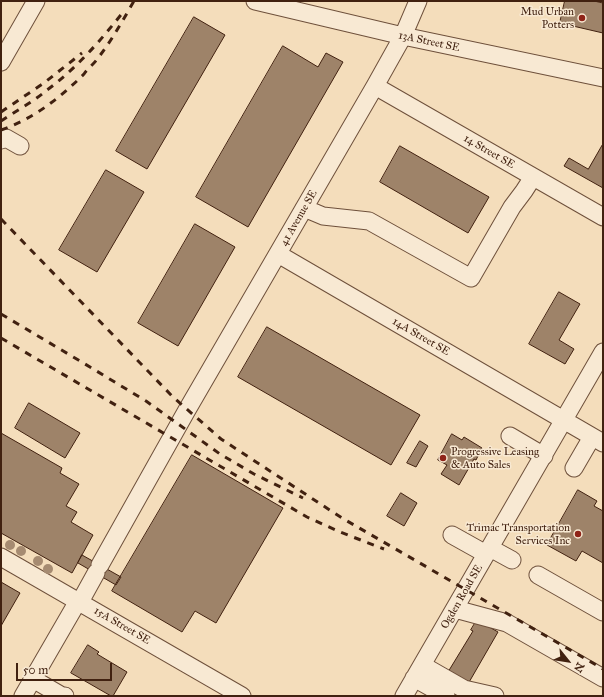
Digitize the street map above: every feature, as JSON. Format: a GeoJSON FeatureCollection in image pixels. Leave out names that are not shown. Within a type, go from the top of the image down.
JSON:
{"type":"FeatureCollection","features":[{"type":"Feature","properties":{"kind":"street"},"geometry":{"type":"LineString","coordinates":[[1,62],[36,1]]}},
{"type":"Feature","properties":{"kind":"street","name":"13A Street SE"},"geometry":{"type":"LineString","coordinates":[[255,1],[403,36],[603,78]]}},
{"type":"Feature","properties":{"kind":"street","name":"41 Avenue SE"},"geometry":{"type":"LineString","coordinates":[[79,602],[194,399],[376,86],[403,36],[418,1]]}},
{"type":"Feature","properties":{"kind":"street","name":"14 Street SE"},"geometry":{"type":"LineString","coordinates":[[376,86],[603,217]]}},
{"type":"Feature","properties":{"kind":"street"},"geometry":{"type":"LineString","coordinates":[[1,140],[6,138],[20,146]]}},
{"type":"Feature","properties":{"kind":"street"},"geometry":{"type":"LineString","coordinates":[[304,208],[323,216],[369,221],[471,278],[512,207],[524,192],[533,177]]}},
{"type":"Feature","properties":{"kind":"street","name":"14A Street SE"},"geometry":{"type":"LineString","coordinates":[[278,254],[598,440]]}},
{"type":"Feature","properties":{"kind":"street","name":"Ogden Road SE"},"geometry":{"type":"LineString","coordinates":[[404,696],[603,352]]}},
{"type":"Feature","properties":{"kind":"street"},"geometry":{"type":"LineString","coordinates":[[510,436],[544,456]]}},
{"type":"Feature","properties":{"kind":"street"},"geometry":{"type":"LineString","coordinates":[[574,468],[598,440]]}},
{"type":"Feature","properties":{"kind":"street"},"geometry":{"type":"LineString","coordinates":[[452,535],[512,560]]}},
{"type":"Feature","properties":{"kind":"street","name":"15A Street SE"},"geometry":{"type":"LineString","coordinates":[[1,557],[242,696]]}},
{"type":"Feature","properties":{"kind":"street"},"geometry":{"type":"LineString","coordinates":[[538,575],[603,612]]}},
{"type":"Feature","properties":{"kind":"street"},"geometry":{"type":"LineString","coordinates":[[65,696],[30,690],[79,602]]}},
{"type":"Feature","properties":{"kind":"street"},"geometry":{"type":"LineString","coordinates":[[455,609],[507,623],[603,678]]}},
{"type":"Feature","properties":{"kind":"street"},"geometry":{"type":"LineString","coordinates":[[418,672],[446,696]]}},
{"type":"Feature","properties":{"kind":"street"},"geometry":{"type":"LineString","coordinates":[[418,672],[464,689],[495,696]]}},
{"type":"Feature","properties":{"kind":"building","name":"Mud Urban Potters"},"geometry":{"type":"Polygon","coordinates":[[[565,1],[594,1],[603,3],[603,33],[560,23],[565,1]]]}},
{"type":"Feature","properties":{"kind":"building"},"geometry":{"type":"Polygon","coordinates":[[[194,17],[225,35],[147,169],[116,151],[194,17]]]}},
{"type":"Feature","properties":{"kind":"building"},"geometry":{"type":"Polygon","coordinates":[[[283,46],[318,67],[326,53],[343,62],[248,227],[196,197],[283,46]]]}},
{"type":"Feature","properties":{"kind":"building"},"geometry":{"type":"Polygon","coordinates":[[[603,144],[603,188],[564,166],[569,158],[588,169],[603,144]]]}},
{"type":"Feature","properties":{"kind":"building"},"geometry":{"type":"Polygon","coordinates":[[[400,146],[489,197],[468,233],[380,182],[400,146]]]}},
{"type":"Feature","properties":{"kind":"building"},"geometry":{"type":"Polygon","coordinates":[[[106,170],[144,192],[97,272],[59,250],[106,170]]]}},
{"type":"Feature","properties":{"kind":"building"},"geometry":{"type":"Polygon","coordinates":[[[195,224],[235,247],[178,346],[138,323],[195,224]]]}},
{"type":"Feature","properties":{"kind":"building"},"geometry":{"type":"Polygon","coordinates":[[[559,292],[580,304],[559,340],[574,349],[565,364],[529,344],[559,292]]]}},
{"type":"Feature","properties":{"kind":"building"},"geometry":{"type":"Polygon","coordinates":[[[267,327],[420,415],[391,465],[238,377],[267,327]]]}},
{"type":"Feature","properties":{"kind":"building"},"geometry":{"type":"Polygon","coordinates":[[[29,403],[80,433],[65,458],[15,428],[29,403]]]}},
{"type":"Feature","properties":{"kind":"building"},"geometry":{"type":"Polygon","coordinates":[[[1,433],[62,468],[60,473],[79,484],[66,506],[77,512],[71,522],[93,535],[72,573],[1,533],[1,433]]]}},
{"type":"Feature","properties":{"kind":"building"},"geometry":{"type":"Polygon","coordinates":[[[452,434],[462,440],[464,437],[482,448],[476,460],[474,459],[459,485],[441,474],[447,465],[438,460],[452,434]]]}},
{"type":"Feature","properties":{"kind":"building"},"geometry":{"type":"Polygon","coordinates":[[[420,441],[428,446],[416,467],[407,463],[420,441]]]}},
{"type":"Feature","properties":{"kind":"building"},"geometry":{"type":"Polygon","coordinates":[[[192,455],[283,508],[216,623],[195,611],[182,632],[112,591],[192,455]]]}},
{"type":"Feature","properties":{"kind":"building","name":"Trimac Transportation Services Inc"},"geometry":{"type":"Polygon","coordinates":[[[578,490],[597,501],[594,506],[603,511],[603,563],[582,551],[576,561],[547,545],[578,490]]]}},
{"type":"Feature","properties":{"kind":"building"},"geometry":{"type":"Polygon","coordinates":[[[401,493],[417,503],[404,526],[387,516],[401,493]]]}},
{"type":"Feature","properties":{"kind":"building"},"geometry":{"type":"Polygon","coordinates":[[[82,555],[121,577],[116,585],[78,563],[82,555]]]}},
{"type":"Feature","properties":{"kind":"building"},"geometry":{"type":"Polygon","coordinates":[[[1,582],[20,593],[1,626],[1,582]]]}},
{"type":"Feature","properties":{"kind":"building"},"geometry":{"type":"Polygon","coordinates":[[[477,620],[498,632],[468,684],[448,672],[473,631],[471,630],[477,620]]]}},
{"type":"Feature","properties":{"kind":"building"},"geometry":{"type":"Polygon","coordinates":[[[88,645],[99,652],[97,654],[127,672],[113,696],[71,673],[88,645]]]}},
{"type":"Feature","properties":{"kind":"railway"},"geometry":{"type":"LineString","coordinates":[[1,130],[24,120],[46,107],[84,74],[108,44],[134,1]]}},
{"type":"Feature","properties":{"kind":"railway"},"geometry":{"type":"LineString","coordinates":[[1,121],[36,98],[58,81],[97,43],[124,11]]}},
{"type":"Feature","properties":{"kind":"railway"},"geometry":{"type":"LineString","coordinates":[[1,112],[44,83],[82,53]]}},
{"type":"Feature","properties":{"kind":"railway"},"geometry":{"type":"LineString","coordinates":[[1,219],[173,397],[221,439],[342,518],[603,669]]}},
{"type":"Feature","properties":{"kind":"railway"},"geometry":{"type":"LineString","coordinates":[[1,314],[146,401],[220,454],[254,474],[303,498]]}},
{"type":"Feature","properties":{"kind":"railway"},"geometry":{"type":"LineString","coordinates":[[1,338],[307,517],[384,549]]}},
{"type":"Feature","properties":{"kind":"place","name":"Mud Urban Potters"},"geometry":{"type":"Point","coordinates":[582,18]}},
{"type":"Feature","properties":{"kind":"place","name":"Progressive Leasing & Auto Sales"},"geometry":{"type":"Point","coordinates":[443,458]}},
{"type":"Feature","properties":{"kind":"place","name":"Trimac Transportation Services Inc"},"geometry":{"type":"Point","coordinates":[578,534]}}]}
